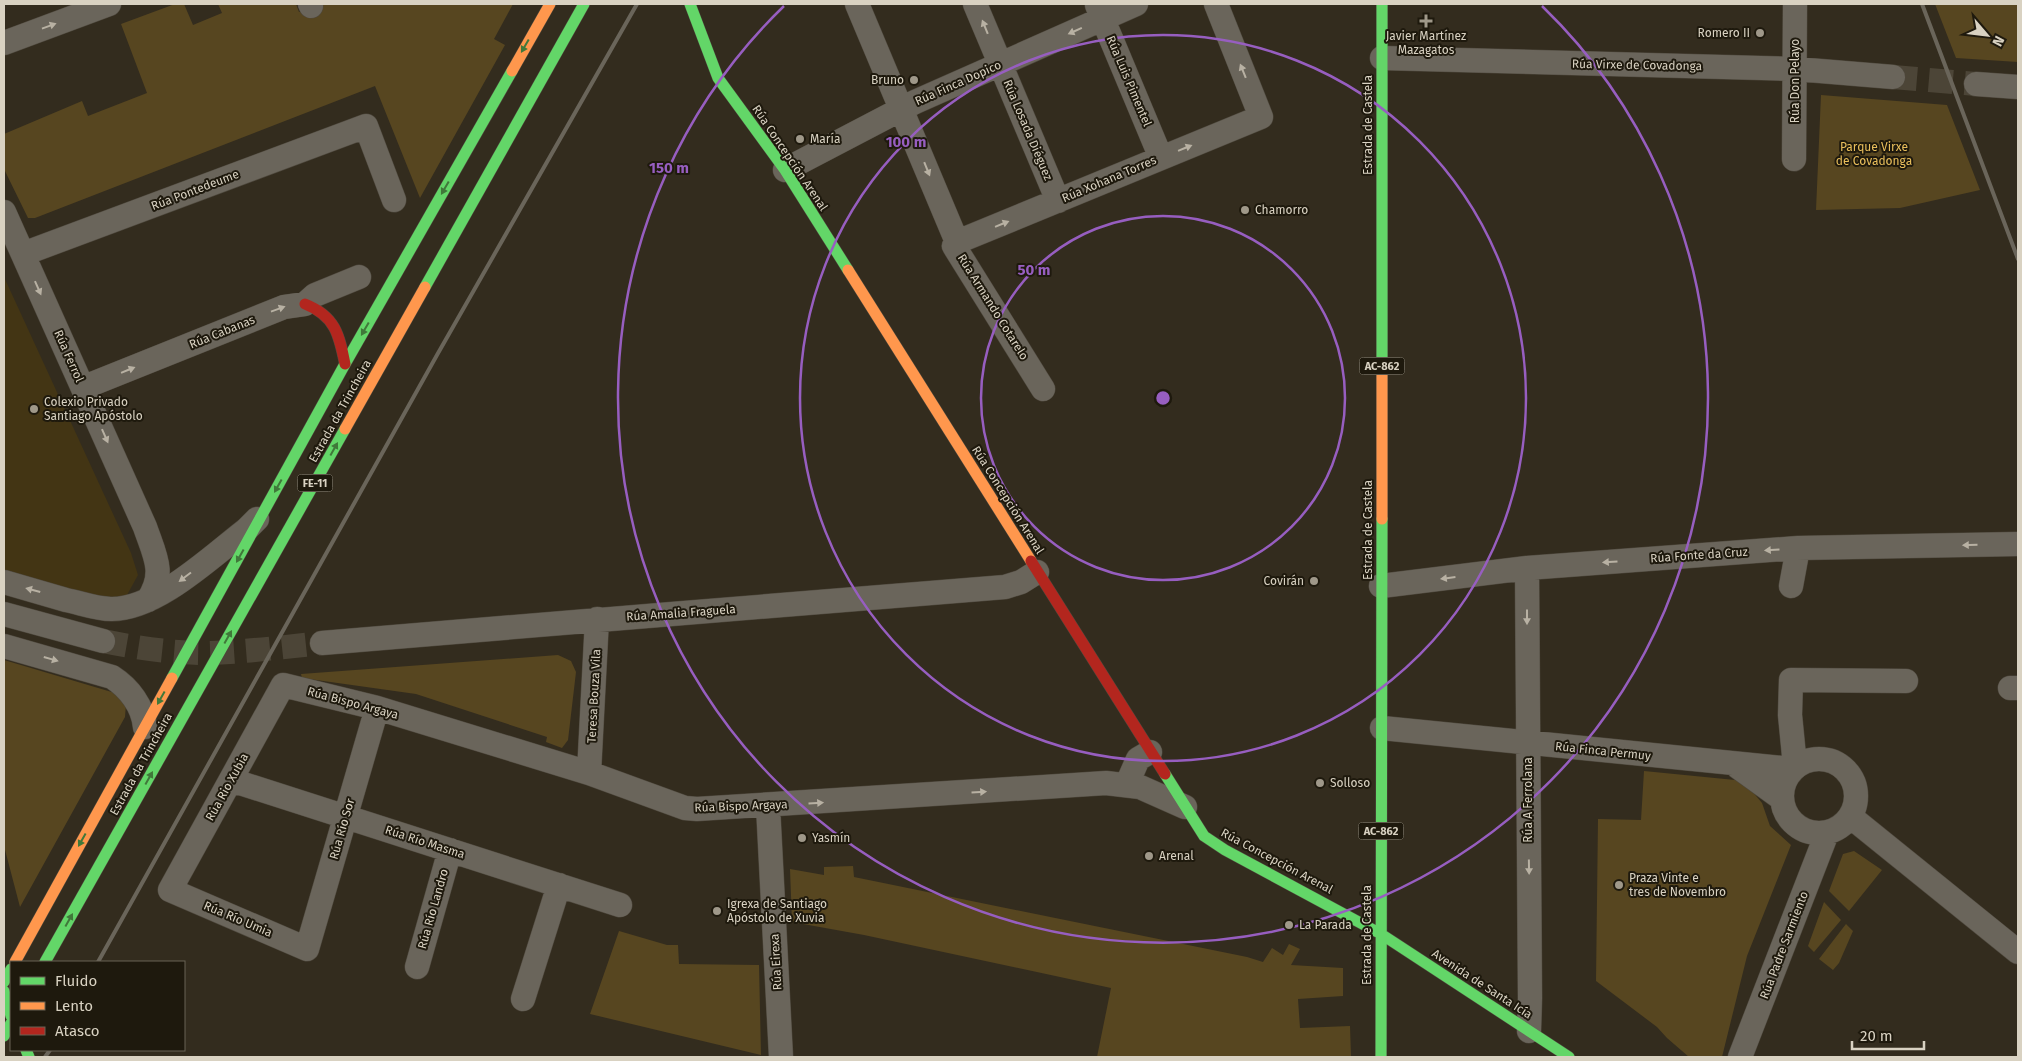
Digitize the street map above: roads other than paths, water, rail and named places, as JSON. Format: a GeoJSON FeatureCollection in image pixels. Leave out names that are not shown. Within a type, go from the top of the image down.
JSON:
{"type":"FeatureCollection","features":[{"type":"Feature","properties":{"kind":"main road","name":"Estrada da Trincheira"},"geometry":{"type":"LineString","coordinates":[[16,961],[345,364],[550,4]]}},
{"type":"Feature","properties":{"kind":"main road","name":"Estrada da Trincheira"},"geometry":{"type":"LineString","coordinates":[[46,961],[584,4]]}},
{"type":"Feature","properties":{"kind":"main road","name":"Rúa Concepción Arenal"},"geometry":{"type":"LineString","coordinates":[[690,4],[718,78],[785,170],[1200,831],[1212,843],[1381,934]]}},
{"type":"Feature","properties":{"kind":"main road","name":"Estrada de Castela"},"geometry":{"type":"LineString","coordinates":[[1381,1057],[1382,4]]}},
{"type":"Feature","properties":{"kind":"main road"},"geometry":{"type":"LineString","coordinates":[[304,304],[325,313],[332,321],[340,339],[345,364]]}},
{"type":"Feature","properties":{"kind":"main road","name":"Avenida de Santa Icía"},"geometry":{"type":"LineString","coordinates":[[1381,934],[1569,1057]]}},
{"type":"Feature","properties":{"kind":"main road"},"geometry":{"type":"LineString","coordinates":[[4,982],[10,971]]}},
{"type":"Feature","properties":{"kind":"main road"},"geometry":{"type":"LineString","coordinates":[[4,990],[10,1012]]}},
{"type":"Feature","properties":{"kind":"main road"},"geometry":{"type":"LineString","coordinates":[[4,1036],[10,1025]]}},
{"type":"Feature","properties":{"kind":"street"},"geometry":{"type":"LineString","coordinates":[[4,43],[109,4]]}},
{"type":"Feature","properties":{"kind":"street","name":"Rúa Armando Cotarelo"},"geometry":{"type":"LineString","coordinates":[[856,4],[902,108],[957,242],[954,246],[1043,389]]}},
{"type":"Feature","properties":{"kind":"street","name":"Rúa Losada Diéguez"},"geometry":{"type":"LineString","coordinates":[[975,4],[1058,200]]}},
{"type":"Feature","properties":{"kind":"street","name":"Rúa Finca Dopico"},"geometry":{"type":"LineString","coordinates":[[785,170],[902,108],[1000,64],[1099,11],[1136,4]]}},
{"type":"Feature","properties":{"kind":"street","name":"Rúa Xohana Torres"},"geometry":{"type":"LineString","coordinates":[[957,242],[1261,117],[1216,4]]}},
{"type":"Feature","properties":{"kind":"street","name":"Rúa Don Pelayo"},"geometry":{"type":"LineString","coordinates":[[1794,159],[1795,4]]}},
{"type":"Feature","properties":{"kind":"street","name":"Rúa Luis Pimentel"},"geometry":{"type":"LineString","coordinates":[[1099,11],[1161,158]]}},
{"type":"Feature","properties":{"kind":"street","name":"Rúa Virxe de Covadonga"},"geometry":{"type":"LineString","coordinates":[[1382,58],[1796,69],[1893,77]]}},
{"type":"Feature","properties":{"kind":"street"},"geometry":{"type":"LineString","coordinates":[[1976,84],[2018,87]]}},
{"type":"Feature","properties":{"kind":"street","name":"Rúa Pontedeume"},"geometry":{"type":"LineString","coordinates":[[23,254],[366,126],[394,200]]}},
{"type":"Feature","properties":{"kind":"street","name":"Rúa Ferrol"},"geometry":{"type":"LineString","coordinates":[[4,212],[145,528],[159,568],[155,590],[148,600]]}},
{"type":"Feature","properties":{"kind":"street","name":"Rúa Cabanas"},"geometry":{"type":"LineString","coordinates":[[82,384],[92,384],[284,307],[304,304],[314,294],[359,277]]}},
{"type":"Feature","properties":{"kind":"street"},"geometry":{"type":"LineString","coordinates":[[4,582],[90,606],[109,609],[130,607],[166,590],[246,530],[263,513]]}},
{"type":"Feature","properties":{"kind":"street","name":"Rúa Fonte da Cruz"},"geometry":{"type":"LineString","coordinates":[[1382,586],[1527,568],[1798,548],[2018,544]]}},
{"type":"Feature","properties":{"kind":"street"},"geometry":{"type":"LineString","coordinates":[[1791,586],[1798,548]]}},
{"type":"Feature","properties":{"kind":"street","name":"Rúa A Ferrolana"},"geometry":{"type":"LineString","coordinates":[[1527,568],[1529,1031]]}},
{"type":"Feature","properties":{"kind":"street","name":"Rúa Amalia Fraguela"},"geometry":{"type":"LineString","coordinates":[[322,643],[1005,587],[1021,582],[1037,572]]}},
{"type":"Feature","properties":{"kind":"street"},"geometry":{"type":"LineString","coordinates":[[4,614],[103,641]]}},
{"type":"Feature","properties":{"kind":"street","name":"Teresa Bouza Vila"},"geometry":{"type":"LineString","coordinates":[[590,773],[597,619]]}},
{"type":"Feature","properties":{"kind":"street"},"geometry":{"type":"LineString","coordinates":[[4,646],[112,678],[121,683],[133,696],[143,715],[144,727]]}},
{"type":"Feature","properties":{"kind":"street"},"geometry":{"type":"LineString","coordinates":[[1794,768],[1790,715],[1792,680],[1906,681]]}},
{"type":"Feature","properties":{"kind":"street","name":"Rúa Bispo Argaya"},"geometry":{"type":"LineString","coordinates":[[283,685],[377,708],[590,773],[685,808],[768,806],[1106,783],[1140,787],[1185,807]]}},
{"type":"Feature","properties":{"kind":"street","name":"Rúa Rio Xubia"},"geometry":{"type":"LineString","coordinates":[[170,890],[283,685]]}},
{"type":"Feature","properties":{"kind":"street","name":"Rúa Río Sor"},"geometry":{"type":"LineString","coordinates":[[307,949],[377,708]]}},
{"type":"Feature","properties":{"kind":"street","name":"Rúa Finca Permuy"},"geometry":{"type":"LineString","coordinates":[[1382,728],[1734,764],[1794,768]]}},
{"type":"Feature","properties":{"kind":"street"},"geometry":{"type":"LineString","coordinates":[[1127,784],[1138,759],[1150,752]]}},
{"type":"Feature","properties":{"kind":"street"},"geometry":{"type":"LineString","coordinates":[[1829,759],[1844,768],[1854,782],[1857,794],[1855,806],[1850,817],[1836,830],[1827,833],[1814,833],[1796,825],[1784,811],[1781,798],[1782,787],[1794,768],[1805,760],[1829,759]]}},
{"type":"Feature","properties":{"kind":"street"},"geometry":{"type":"LineString","coordinates":[[1734,764],[1781,798]]}},
{"type":"Feature","properties":{"kind":"street","name":"Rúa Río Masma"},"geometry":{"type":"LineString","coordinates":[[231,780],[620,905]]}},
{"type":"Feature","properties":{"kind":"street","name":"Rúa Eirexa"},"geometry":{"type":"LineString","coordinates":[[768,806],[781,1057]]}},
{"type":"Feature","properties":{"kind":"street"},"geometry":{"type":"LineString","coordinates":[[1850,817],[2018,952]]}},
{"type":"Feature","properties":{"kind":"street","name":"Rúa Padre Sarmiento"},"geometry":{"type":"LineString","coordinates":[[1740,1057],[1827,833]]}},
{"type":"Feature","properties":{"kind":"street","name":"Rúa Río Landro"},"geometry":{"type":"LineString","coordinates":[[417,967],[450,850]]}},
{"type":"Feature","properties":{"kind":"street"},"geometry":{"type":"LineString","coordinates":[[524,999],[559,885]]}},
{"type":"Feature","properties":{"kind":"street","name":"Rúa Río Umia"},"geometry":{"type":"LineString","coordinates":[[170,890],[307,949]]}},
{"type":"Feature","properties":{"kind":"tunnel"},"geometry":{"type":"LineString","coordinates":[[1893,77],[1976,84]]}},
{"type":"Feature","properties":{"kind":"tunnel"},"geometry":{"type":"LineString","coordinates":[[103,641],[154,650],[206,653],[322,643]]}},
{"type":"Feature","properties":{"kind":"railway"},"geometry":{"type":"LineString","coordinates":[[99,961],[437,355],[637,4]]}},
{"type":"Feature","properties":{"kind":"railway"},"geometry":{"type":"LineString","coordinates":[[1922,4],[2018,259]]}},
{"type":"Feature","properties":{"kind":"railway"},"geometry":{"type":"LineString","coordinates":[[45,1057],[49,1051]]}},
{"type":"Feature","properties":{"kind":"place","name":"Javier Martínez Mazagatos"},"geometry":{"type":"Point","coordinates":[1426,21]}},
{"type":"Feature","properties":{"kind":"place","name":"Romero II"},"geometry":{"type":"Point","coordinates":[1760,33]}},
{"type":"Feature","properties":{"kind":"place","name":"Bruno"},"geometry":{"type":"Point","coordinates":[914,80]}},
{"type":"Feature","properties":{"kind":"place","name":"María"},"geometry":{"type":"Point","coordinates":[800,139]}},
{"type":"Feature","properties":{"kind":"place","name":"Chamorro"},"geometry":{"type":"Point","coordinates":[1245,210]}},
{"type":"Feature","properties":{"kind":"place","name":"Colexio Privado Santiago Apóstolo"},"geometry":{"type":"Point","coordinates":[34,409]}},
{"type":"Feature","properties":{"kind":"place","name":"Covirán"},"geometry":{"type":"Point","coordinates":[1314,581]}},
{"type":"Feature","properties":{"kind":"place","name":"Solloso"},"geometry":{"type":"Point","coordinates":[1320,783]}},
{"type":"Feature","properties":{"kind":"place","name":"Yasmín"},"geometry":{"type":"Point","coordinates":[802,838]}},
{"type":"Feature","properties":{"kind":"place","name":"Arenal"},"geometry":{"type":"Point","coordinates":[1149,856]}},
{"type":"Feature","properties":{"kind":"place","name":"Praza Vinte e tres de Novembro"},"geometry":{"type":"Point","coordinates":[1619,885]}},
{"type":"Feature","properties":{"kind":"place","name":"Igrexa de Santiago Apóstolo de Xuvia"},"geometry":{"type":"Point","coordinates":[717,911]}},
{"type":"Feature","properties":{"kind":"place","name":"La Parada"},"geometry":{"type":"Point","coordinates":[1289,925]}},
{"type":"Feature","properties":{"kind":"park label","name":"Parque Virxe de Covadonga"},"geometry":{"type":"Point","coordinates":[1874,154]}}]}
